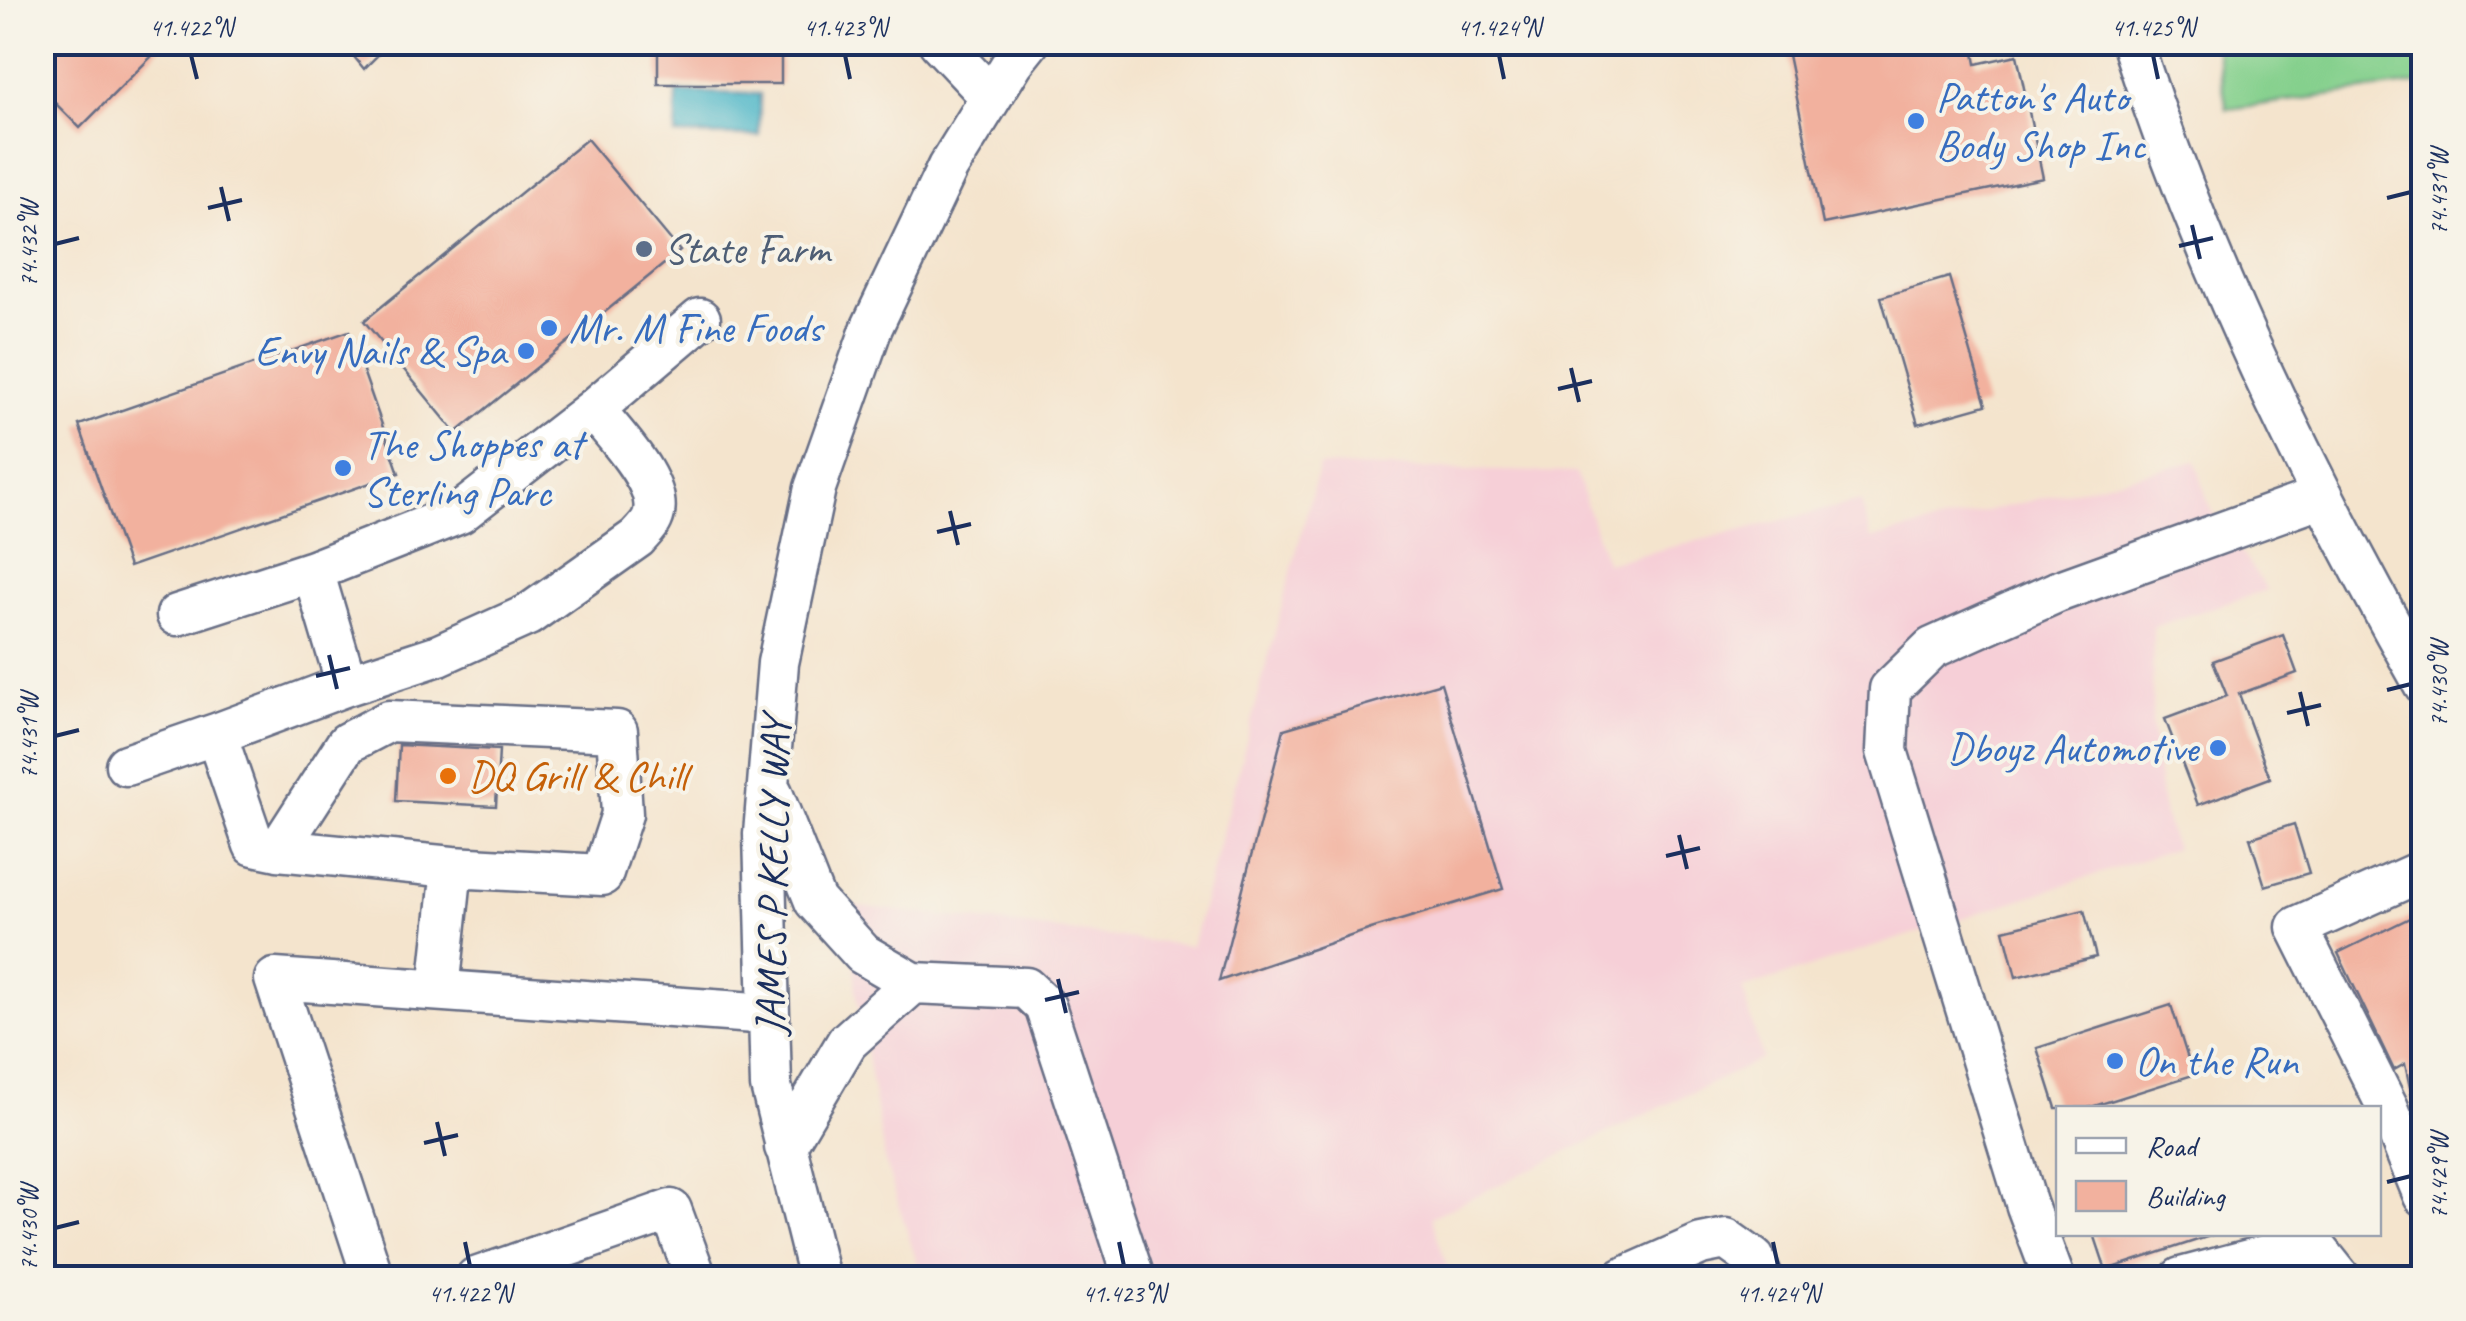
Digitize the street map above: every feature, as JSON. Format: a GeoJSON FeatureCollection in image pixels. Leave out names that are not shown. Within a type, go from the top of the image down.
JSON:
{"type":"FeatureCollection","features":[{"type":"Feature","properties":{"kind":"street"},"geometry":{"type":"LineString","coordinates":[[939,42],[991,97]]}},
{"type":"Feature","properties":{"kind":"street"},"geometry":{"type":"LineString","coordinates":[[2132,42],[2202,240],[2323,496],[2424,684]]}},
{"type":"Feature","properties":{"kind":"street","name":"JAMES P KELLY WAY"},"geometry":{"type":"LineString","coordinates":[[819,1278],[771,1086],[764,834],[778,663],[815,488],[872,327],[948,167],[991,97],[1012,49]]}},
{"type":"Feature","properties":{"kind":"street"},"geometry":{"type":"LineString","coordinates":[[177,615],[313,571],[460,514],[594,409],[700,319]]}},
{"type":"Feature","properties":{"kind":"street"},"geometry":{"type":"LineString","coordinates":[[126,765],[439,655],[528,616],[644,530],[652,522],[656,506],[646,474],[594,409]]}},
{"type":"Feature","properties":{"kind":"street"},"geometry":{"type":"LineString","coordinates":[[2054,1278],[2043,1201],[1887,750],[1890,689],[1932,648],[2057,592],[2323,496]]}},
{"type":"Feature","properties":{"kind":"street"},"geometry":{"type":"LineString","coordinates":[[313,571],[348,685]]}},
{"type":"Feature","properties":{"kind":"street"},"geometry":{"type":"LineString","coordinates":[[216,734],[254,845],[278,850],[452,867],[602,876],[622,814],[617,731],[388,722],[346,744],[278,850]]}},
{"type":"Feature","properties":{"kind":"street"},"geometry":{"type":"LineString","coordinates":[[768,782],[815,902],[863,954],[913,983],[1026,988],[1045,1006],[1134,1278]]}},
{"type":"Feature","properties":{"kind":"street"},"geometry":{"type":"LineString","coordinates":[[439,990],[452,867]]}},
{"type":"Feature","properties":{"kind":"street"},"geometry":{"type":"LineString","coordinates":[[2424,870],[2297,926],[2388,1108],[2424,1196]]}},
{"type":"Feature","properties":{"kind":"street"},"geometry":{"type":"LineString","coordinates":[[374,1278],[276,979],[769,1014]]}},
{"type":"Feature","properties":{"kind":"street"},"geometry":{"type":"LineString","coordinates":[[785,1147],[847,1042],[913,983]]}},
{"type":"Feature","properties":{"kind":"street"},"geometry":{"type":"LineString","coordinates":[[476,1278],[671,1210],[696,1278]]}},
{"type":"Feature","properties":{"kind":"street"},"geometry":{"type":"LineString","coordinates":[[1624,1278],[1701,1244],[1726,1238],[1754,1259],[1762,1278]]}},
{"type":"Feature","properties":{"kind":"street"},"geometry":{"type":"LineString","coordinates":[[2181,1278],[2309,1238],[2340,1278]]}},
{"type":"Feature","properties":{"kind":"shaded area"},"geometry":{"type":"Polygon","coordinates":[[[2196,461],[2209,506],[2267,590],[2153,627],[2152,725],[2162,806],[2175,849],[1743,989],[1762,1059],[1431,1217],[1451,1278],[922,1278],[885,1162],[856,991],[850,905],[1192,946],[1319,466],[1576,473],[1606,563],[1861,501],[1871,539],[2196,461]]]}},
{"type":"Feature","properties":{"kind":"green space"},"geometry":{"type":"Polygon","coordinates":[[[2215,43],[2423,43],[2423,83],[2227,109],[2215,43]]]}},
{"type":"Feature","properties":{"kind":"water"},"geometry":{"type":"Polygon","coordinates":[[[677,92],[760,94],[759,136],[676,135],[677,92]]]}},
{"type":"Feature","properties":{"kind":"building"},"geometry":{"type":"Polygon","coordinates":[[[42,42],[166,42],[80,128],[42,90],[42,42]]]}},
{"type":"Feature","properties":{"kind":"building"},"geometry":{"type":"Polygon","coordinates":[[[342,42],[391,42],[364,69],[342,42]]]}},
{"type":"Feature","properties":{"kind":"building"},"geometry":{"type":"Polygon","coordinates":[[[658,42],[781,42],[781,84],[658,84],[658,42]]]}},
{"type":"Feature","properties":{"kind":"building","name":"Patton's Auto Body Shop Inc"},"geometry":{"type":"Polygon","coordinates":[[[1822,42],[1972,42],[1976,64],[2017,55],[2043,178],[1823,224],[1787,50],[1822,42]]]}},
{"type":"Feature","properties":{"kind":"building"},"geometry":{"type":"Polygon","coordinates":[[[587,139],[680,251],[456,433],[364,321],[587,139]]]}},
{"type":"Feature","properties":{"kind":"building"},"geometry":{"type":"Polygon","coordinates":[[[1949,277],[1986,405],[1918,424],[1881,297],[1949,277]]]}},
{"type":"Feature","properties":{"kind":"building"},"geometry":{"type":"Polygon","coordinates":[[[349,331],[399,473],[129,567],[79,425],[349,331]]]}},
{"type":"Feature","properties":{"kind":"building","name":"Dboyz Automotive"},"geometry":{"type":"Polygon","coordinates":[[[2283,635],[2297,673],[2239,694],[2270,778],[2198,805],[2165,719],[2227,696],[2213,661],[2283,635]]]}},
{"type":"Feature","properties":{"kind":"building"},"geometry":{"type":"Polygon","coordinates":[[[1441,683],[1503,889],[1219,981],[1284,729],[1441,683]]]}},
{"type":"Feature","properties":{"kind":"building","name":"DQ Grill & Chill"},"geometry":{"type":"Polygon","coordinates":[[[399,745],[499,750],[496,806],[396,801],[399,745]]]}},
{"type":"Feature","properties":{"kind":"building"},"geometry":{"type":"Polygon","coordinates":[[[2294,824],[2309,873],[2265,886],[2250,838],[2294,824]]]}},
{"type":"Feature","properties":{"kind":"building"},"geometry":{"type":"Polygon","coordinates":[[[2084,910],[2096,957],[2016,977],[2004,930],[2084,910]]]}},
{"type":"Feature","properties":{"kind":"building"},"geometry":{"type":"Polygon","coordinates":[[[2424,911],[2422,1144],[2405,1064],[2394,1070],[2338,953],[2424,911]]]}},
{"type":"Feature","properties":{"kind":"building","name":"On the Run"},"geometry":{"type":"Polygon","coordinates":[[[2171,1005],[2193,1075],[2094,1106],[2056,1108],[2037,1048],[2171,1005]]]}},
{"type":"Feature","properties":{"kind":"building"},"geometry":{"type":"Polygon","coordinates":[[[2095,1236],[2210,1236],[2106,1270],[2095,1236]]]}},
{"type":"Feature","properties":{"kind":"place","name":"Patton's Auto Body Shop Inc"},"geometry":{"type":"Point","coordinates":[1916,121]}},
{"type":"Feature","properties":{"kind":"place","name":"State Farm"},"geometry":{"type":"Point","coordinates":[644,249]}},
{"type":"Feature","properties":{"kind":"place","name":"Mr. M Fine Foods"},"geometry":{"type":"Point","coordinates":[549,328]}},
{"type":"Feature","properties":{"kind":"place","name":"Envy Nails & Spa"},"geometry":{"type":"Point","coordinates":[526,351]}},
{"type":"Feature","properties":{"kind":"place","name":"The Shoppes at Sterling Parc"},"geometry":{"type":"Point","coordinates":[343,468]}},
{"type":"Feature","properties":{"kind":"place","name":"Dboyz Automotive"},"geometry":{"type":"Point","coordinates":[2218,748]}},
{"type":"Feature","properties":{"kind":"place","name":"DQ Grill & Chill"},"geometry":{"type":"Point","coordinates":[448,776]}},
{"type":"Feature","properties":{"kind":"place","name":"On the Run"},"geometry":{"type":"Point","coordinates":[2115,1061]}}]}
